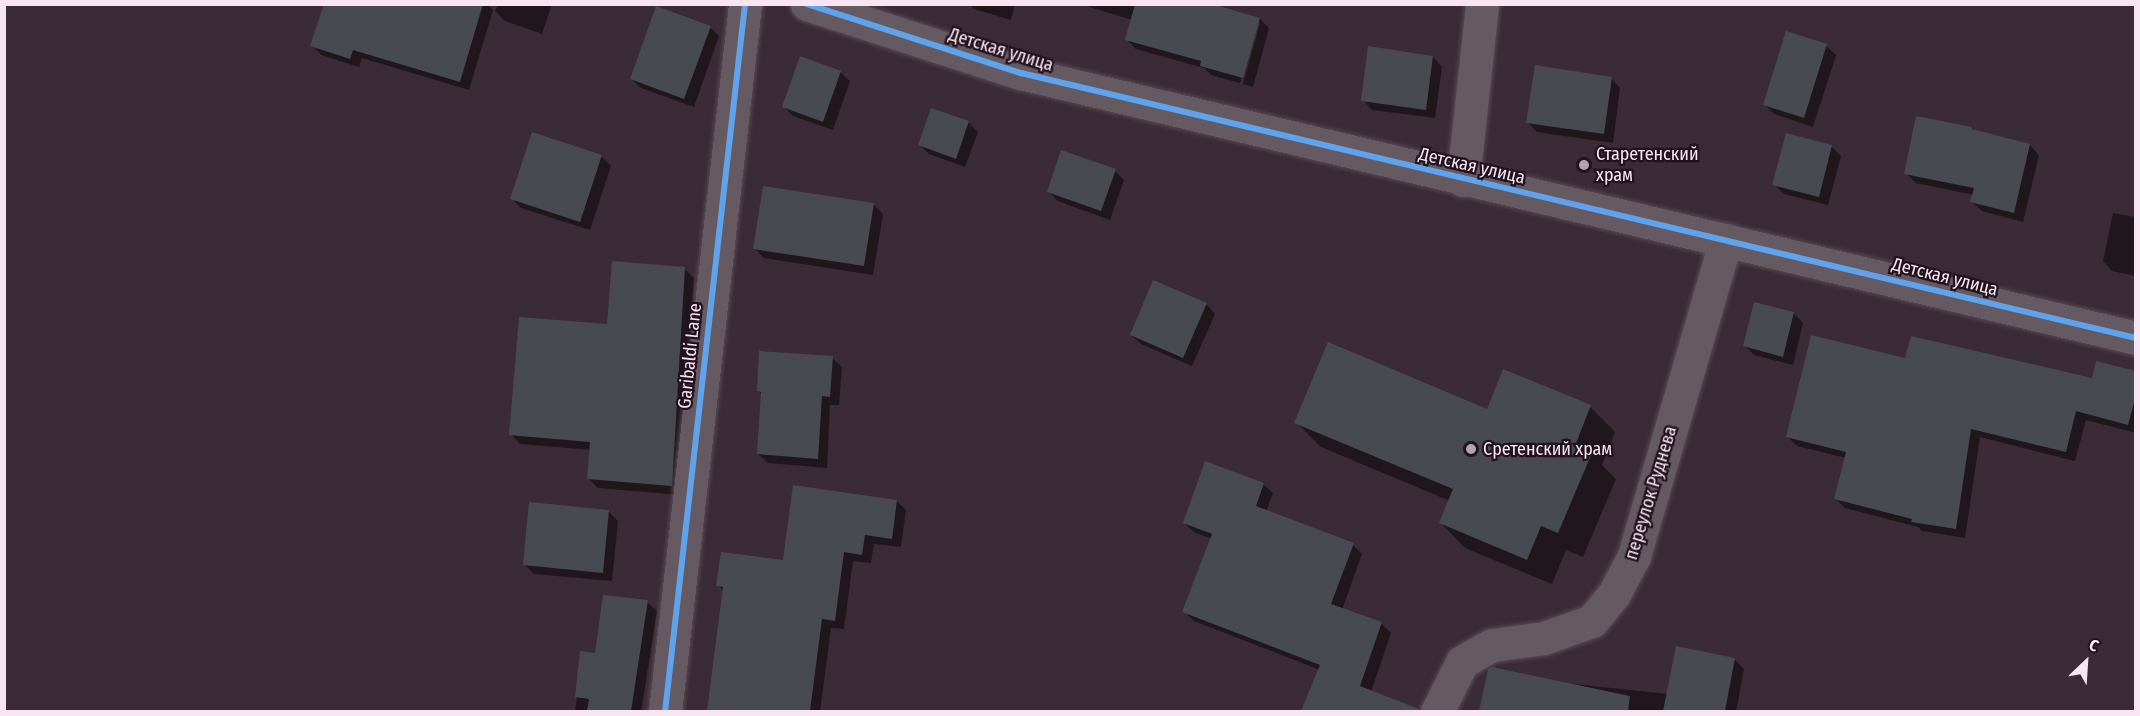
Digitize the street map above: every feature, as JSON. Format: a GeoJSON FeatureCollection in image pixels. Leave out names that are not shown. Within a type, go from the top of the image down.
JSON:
{"type":"FeatureCollection","features":[{"type":"Feature","properties":{"kind":"street","name":"Garibaldi Lane"},"geometry":{"type":"LineString","coordinates":[[665,711],[746,4]]}},
{"type":"Feature","properties":{"kind":"street","name":"Детская улица"},"geometry":{"type":"LineString","coordinates":[[807,4],[1021,74],[2136,338]]}},
{"type":"Feature","properties":{"kind":"street"},"geometry":{"type":"LineString","coordinates":[[1463,180],[1482,4]]}},
{"type":"Feature","properties":{"kind":"street","name":"переулок Руднева"},"geometry":{"type":"LineString","coordinates":[[1437,711],[1462,662],[1492,645],[1544,638],[1592,621],[1614,594],[1634,556],[1726,240]]}},
{"type":"Feature","properties":{"kind":"building"},"geometry":{"type":"Polygon","coordinates":[[[324,4],[483,4],[460,82],[353,50],[350,59],[310,46],[324,4]]]}},
{"type":"Feature","properties":{"kind":"building"},"geometry":{"type":"Polygon","coordinates":[[[1135,4],[1212,4],[1260,18],[1243,78],[1200,66],[1201,61],[1125,40],[1135,4]]]}},
{"type":"Feature","properties":{"kind":"building"},"geometry":{"type":"Polygon","coordinates":[[[656,6],[711,26],[684,99],[630,79],[656,6]]]}},
{"type":"Feature","properties":{"kind":"building"},"geometry":{"type":"Polygon","coordinates":[[[1786,31],[1827,44],[1804,118],[1763,105],[1786,31]]]}},
{"type":"Feature","properties":{"kind":"building"},"geometry":{"type":"Polygon","coordinates":[[[1368,46],[1433,56],[1426,110],[1361,101],[1368,46]]]}},
{"type":"Feature","properties":{"kind":"building"},"geometry":{"type":"Polygon","coordinates":[[[800,56],[841,71],[823,122],[782,107],[800,56]]]}},
{"type":"Feature","properties":{"kind":"building"},"geometry":{"type":"Polygon","coordinates":[[[1535,65],[1612,77],[1604,134],[1526,123],[1535,65]]]}},
{"type":"Feature","properties":{"kind":"building"},"geometry":{"type":"Polygon","coordinates":[[[931,108],[969,121],[956,159],[918,145],[931,108]]]}},
{"type":"Feature","properties":{"kind":"building"},"geometry":{"type":"Polygon","coordinates":[[[1916,116],[1972,127],[1972,129],[2030,144],[2014,213],[1970,202],[1974,188],[1904,174],[1916,116]]]}},
{"type":"Feature","properties":{"kind":"building"},"geometry":{"type":"Polygon","coordinates":[[[532,132],[602,155],[580,222],[510,199],[532,132]]]}},
{"type":"Feature","properties":{"kind":"building"},"geometry":{"type":"Polygon","coordinates":[[[1786,133],[1832,145],[1819,197],[1772,185],[1786,133]]]}},
{"type":"Feature","properties":{"kind":"building"},"geometry":{"type":"Polygon","coordinates":[[[1061,150],[1116,169],[1101,211],[1047,192],[1061,150]]]}},
{"type":"Feature","properties":{"kind":"building"},"geometry":{"type":"Polygon","coordinates":[[[763,186],[874,203],[864,266],[753,249],[763,186]]]}},
{"type":"Feature","properties":{"kind":"building"},"geometry":{"type":"Polygon","coordinates":[[[612,261],[685,267],[672,486],[587,479],[590,442],[509,435],[519,317],[607,324],[612,261]]]}},
{"type":"Feature","properties":{"kind":"building"},"geometry":{"type":"Polygon","coordinates":[[[1153,280],[1207,303],[1183,358],[1130,335],[1153,280]]]}},
{"type":"Feature","properties":{"kind":"building"},"geometry":{"type":"Polygon","coordinates":[[[1754,302],[1794,312],[1783,357],[1743,346],[1754,302]]]}},
{"type":"Feature","properties":{"kind":"building"},"geometry":{"type":"Polygon","coordinates":[[[1811,335],[1905,358],[1911,336],[2092,378],[2096,361],[2136,371],[2136,395],[2128,425],[2076,411],[2066,452],[1971,429],[1956,529],[1911,522],[1912,519],[1834,499],[1846,452],[1786,437],[1811,335]]]}},
{"type":"Feature","properties":{"kind":"building","name":"Сретенский храм"},"geometry":{"type":"Polygon","coordinates":[[[1328,342],[1487,409],[1503,369],[1591,405],[1575,446],[1592,453],[1558,533],[1541,526],[1527,560],[1439,523],[1453,489],[1294,423],[1328,342]]]}},
{"type":"Feature","properties":{"kind":"building"},"geometry":{"type":"Polygon","coordinates":[[[759,351],[833,356],[830,397],[822,396],[818,459],[757,454],[761,392],[757,391],[759,351]]]}},
{"type":"Feature","properties":{"kind":"building"},"geometry":{"type":"Polygon","coordinates":[[[1205,461],[1264,483],[1256,506],[1354,543],[1331,604],[1382,622],[1360,686],[1419,709],[1419,711],[1301,711],[1320,665],[1182,612],[1212,534],[1183,523],[1205,461]]]}},
{"type":"Feature","properties":{"kind":"building"},"geometry":{"type":"Polygon","coordinates":[[[793,485],[897,500],[892,539],[865,535],[862,555],[844,552],[835,621],[822,619],[810,711],[707,711],[723,587],[716,586],[721,552],[783,560],[793,485]]]}},
{"type":"Feature","properties":{"kind":"building"},"geometry":{"type":"Polygon","coordinates":[[[529,502],[609,510],[603,573],[523,565],[529,502]]]}},
{"type":"Feature","properties":{"kind":"building"},"geometry":{"type":"Polygon","coordinates":[[[603,595],[648,600],[631,711],[587,711],[589,699],[575,697],[580,651],[595,653],[603,595]]]}},
{"type":"Feature","properties":{"kind":"building"},"geometry":{"type":"Polygon","coordinates":[[[1676,646],[1735,658],[1725,711],[1663,711],[1676,646]]]}},
{"type":"Feature","properties":{"kind":"building"},"geometry":{"type":"Polygon","coordinates":[[[1492,667],[1630,696],[1628,711],[1479,711],[1488,669],[1492,667]]]}},
{"type":"Feature","properties":{"kind":"cycle path"},"geometry":{"type":"LineString","coordinates":[[665,712],[745,4]]}},
{"type":"Feature","properties":{"kind":"cycle path"},"geometry":{"type":"LineString","coordinates":[[807,4],[1021,73],[2136,338]]}},
{"type":"Feature","properties":{"kind":"place","name":"Старетенский храм"},"geometry":{"type":"Point","coordinates":[1584,165]}},
{"type":"Feature","properties":{"kind":"place","name":"Сретенский храм"},"geometry":{"type":"Point","coordinates":[1471,449]}}]}
